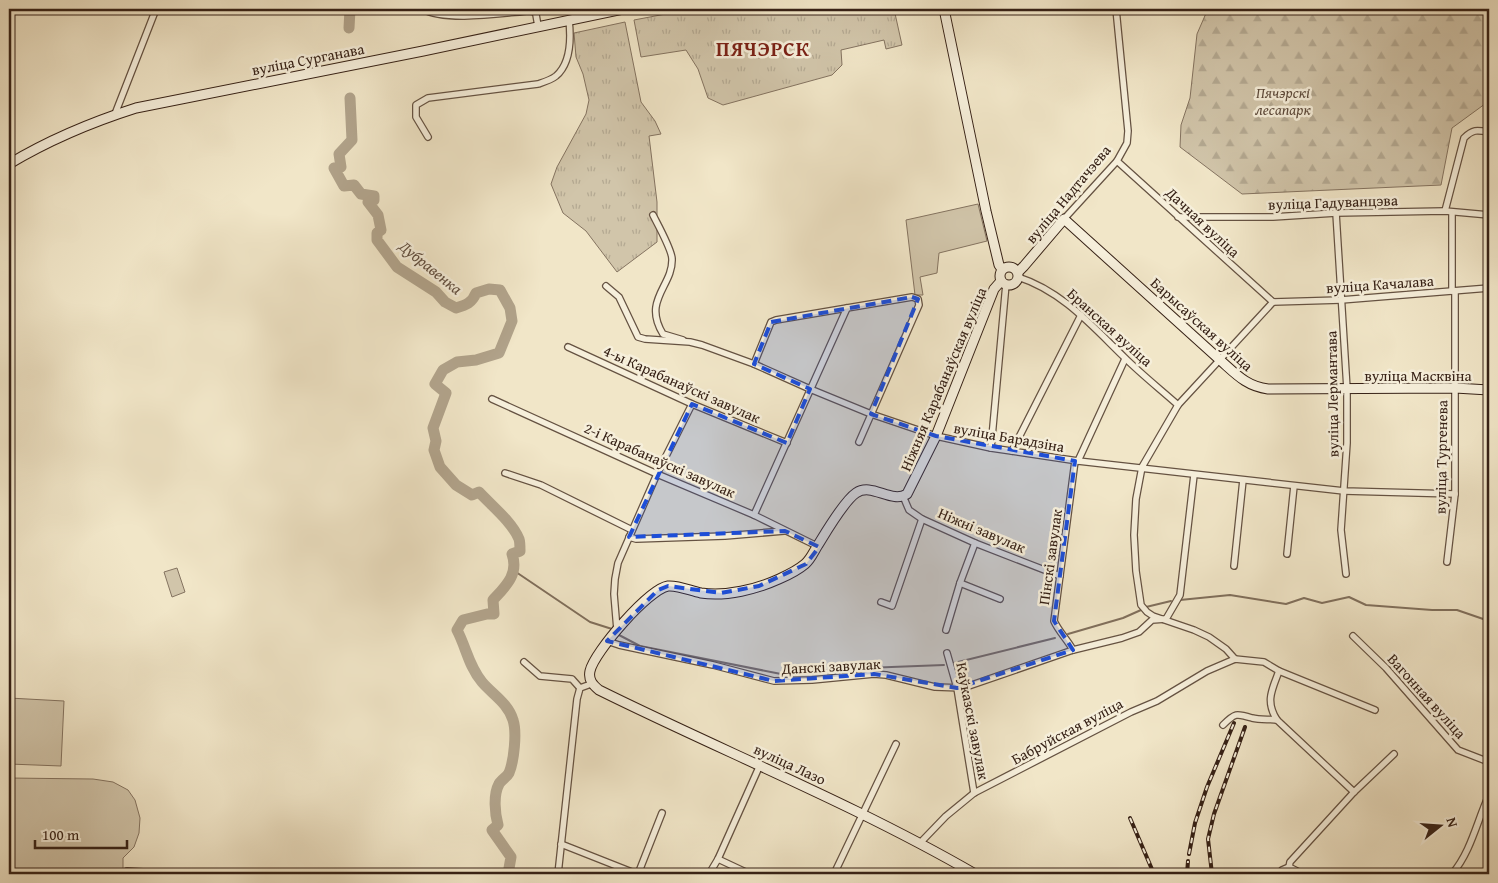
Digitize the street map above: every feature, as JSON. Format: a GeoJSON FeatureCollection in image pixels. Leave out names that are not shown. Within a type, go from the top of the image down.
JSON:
{"type":"FeatureCollection","features":[{"type":"Feature","properties":{"kind":"main road","name":"вуліца Сурганава"},"geometry":{"type":"LineString","coordinates":[[9,164],[47,143],[115,114],[148,104],[422,51],[622,9]]}},
{"type":"Feature","properties":{"kind":"main road"},"geometry":{"type":"LineString","coordinates":[[944,9],[986,211],[999,265],[1002,269],[1000,277],[1004,283],[1014,284],[1018,274],[1011,266],[1002,269]]}},
{"type":"Feature","properties":{"kind":"main road","name":"вуліца Надтачэева"},"geometry":{"type":"LineString","coordinates":[[1018,274],[1064,219]]}},
{"type":"Feature","properties":{"kind":"main road","name":"Барысаўская вуліца"},"geometry":{"type":"LineString","coordinates":[[1064,219],[1245,382],[1255,387],[1268,389],[1347,389]]}},
{"type":"Feature","properties":{"kind":"main road","name":"Ніжняя Карабанаўская вуліца"},"geometry":{"type":"LineString","coordinates":[[903,496],[911,489],[936,436],[994,289],[1004,283]]}},
{"type":"Feature","properties":{"kind":"main road","name":"вуліца Масквіна"},"geometry":{"type":"LineString","coordinates":[[1347,389],[1455,388],[1489,390]]}},
{"type":"Feature","properties":{"kind":"main road"},"geometry":{"type":"LineString","coordinates":[[591,684],[589,672],[594,659],[617,630],[658,590],[668,586],[703,593],[721,594],[759,586],[795,571],[806,564],[847,502],[857,492],[870,490],[897,497],[903,496]]}},
{"type":"Feature","properties":{"kind":"main road","name":"вуліца Лазо"},"geometry":{"type":"LineString","coordinates":[[591,684],[598,690],[665,723],[760,765],[921,842],[975,874]]}},
{"type":"Feature","properties":{"kind":"street"},"geometry":{"type":"LineString","coordinates":[[115,114],[156,9]]}},
{"type":"Feature","properties":{"kind":"street"},"geometry":{"type":"LineString","coordinates":[[423,9],[430,13],[444,15],[535,10],[538,26]]}},
{"type":"Feature","properties":{"kind":"street","name":"вуліца Надтачэева"},"geometry":{"type":"LineString","coordinates":[[1064,219],[1117,161],[1127,143],[1128,131],[1116,9]]}},
{"type":"Feature","properties":{"kind":"street"},"geometry":{"type":"LineString","coordinates":[[428,137],[416,117],[416,105],[428,98],[538,84],[554,78],[562,70],[567,58],[570,32],[569,20]]}},
{"type":"Feature","properties":{"kind":"street"},"geometry":{"type":"LineString","coordinates":[[1445,211],[1464,138],[1470,132],[1476,130],[1489,132]]}},
{"type":"Feature","properties":{"kind":"street","name":"Дачная вуліца"},"geometry":{"type":"LineString","coordinates":[[1117,161],[1272,302]]}},
{"type":"Feature","properties":{"kind":"street","name":"вуліца Гадуванцэва"},"geometry":{"type":"LineString","coordinates":[[1178,217],[1273,217],[1336,213],[1445,211],[1489,216]]}},
{"type":"Feature","properties":{"kind":"street","name":"вуліца Тургенева"},"geometry":{"type":"LineString","coordinates":[[1448,562],[1455,494],[1452,212]]}},
{"type":"Feature","properties":{"kind":"street","name":"вуліца Лермантава"},"geometry":{"type":"LineString","coordinates":[[1336,213],[1347,389],[1347,443],[1341,530],[1346,574]]}},
{"type":"Feature","properties":{"kind":"street"},"geometry":{"type":"LineString","coordinates":[[654,215],[672,259],[656,308],[656,320],[663,334],[690,342]]}},
{"type":"Feature","properties":{"kind":"street","name":"Бранская вуліца"},"geometry":{"type":"LineString","coordinates":[[1018,274],[1063,299],[1178,405]]}},
{"type":"Feature","properties":{"kind":"street"},"geometry":{"type":"LineString","coordinates":[[991,448],[1004,283]]}},
{"type":"Feature","properties":{"kind":"street","name":"вуліца Барадзіна"},"geometry":{"type":"LineString","coordinates":[[606,286],[619,297],[638,337],[702,345],[754,364],[810,390],[871,414],[936,436],[991,448],[1077,461],[1142,467],[1194,475],[1344,491],[1455,494]]}},
{"type":"Feature","properties":{"kind":"street","name":"вуліца Качалава"},"geometry":{"type":"LineString","coordinates":[[1272,302],[1341,300],[1489,288]]}},
{"type":"Feature","properties":{"kind":"street"},"geometry":{"type":"LineString","coordinates":[[754,364],[771,322],[912,297],[918,299],[919,305],[859,442]]}},
{"type":"Feature","properties":{"kind":"street"},"geometry":{"type":"LineString","coordinates":[[1235,659],[1226,649],[1209,637],[1147,612],[1141,605],[1138,590],[1134,534],[1136,499],[1142,467],[1178,405],[1272,302]]}},
{"type":"Feature","properties":{"kind":"street"},"geometry":{"type":"LineString","coordinates":[[754,515],[848,308]]}},
{"type":"Feature","properties":{"kind":"street"},"geometry":{"type":"LineString","coordinates":[[1012,451],[1081,315]]}},
{"type":"Feature","properties":{"kind":"street","name":"4-ы Карабанаўскі завулак"},"geometry":{"type":"LineString","coordinates":[[568,347],[692,404],[787,443]]}},
{"type":"Feature","properties":{"kind":"street","name":"Пінскі завулак"},"geometry":{"type":"LineString","coordinates":[[1073,650],[1068,640],[1058,630],[1054,621],[1077,461],[1125,358]]}},
{"type":"Feature","properties":{"kind":"street","name":"2-і Карабанаўскі завулак"},"geometry":{"type":"LineString","coordinates":[[492,399],[657,474],[754,515],[817,546]]}},
{"type":"Feature","properties":{"kind":"street"},"geometry":{"type":"LineString","coordinates":[[617,630],[614,614],[615,579],[618,563],[657,474],[692,404]]}},
{"type":"Feature","properties":{"kind":"street"},"geometry":{"type":"LineString","coordinates":[[505,473],[541,485],[632,530]]}},
{"type":"Feature","properties":{"kind":"street"},"geometry":{"type":"LineString","coordinates":[[1166,619],[1180,595],[1194,475]]}},
{"type":"Feature","properties":{"kind":"street"},"geometry":{"type":"LineString","coordinates":[[1234,566],[1243,480]]}},
{"type":"Feature","properties":{"kind":"street"},"geometry":{"type":"LineString","coordinates":[[1287,554],[1294,486]]}},
{"type":"Feature","properties":{"kind":"street","name":"Ніжні завулак"},"geometry":{"type":"LineString","coordinates":[[903,496],[910,510],[922,519],[975,543],[1060,576]]}},
{"type":"Feature","properties":{"kind":"street"},"geometry":{"type":"LineString","coordinates":[[881,602],[892,606],[922,519]]}},
{"type":"Feature","properties":{"kind":"street"},"geometry":{"type":"LineString","coordinates":[[629,537],[636,539],[725,536],[785,531]]}},
{"type":"Feature","properties":{"kind":"street"},"geometry":{"type":"LineString","coordinates":[[946,630],[960,583],[975,543]]}},
{"type":"Feature","properties":{"kind":"street"},"geometry":{"type":"LineString","coordinates":[[960,583],[1000,598]]}},
{"type":"Feature","properties":{"kind":"street","name":"Данскі завулак"},"geometry":{"type":"LineString","coordinates":[[607,641],[619,646],[713,665],[774,681],[812,680],[874,674],[886,675],[935,687],[963,688],[1073,650],[1122,638],[1139,632],[1152,620],[1166,619]]}},
{"type":"Feature","properties":{"kind":"street","name":"Вагонная вуліца"},"geometry":{"type":"LineString","coordinates":[[1353,636],[1386,668],[1458,750],[1489,762]]}},
{"type":"Feature","properties":{"kind":"street","name":"Каўказскі завулак"},"geometry":{"type":"LineString","coordinates":[[947,653],[957,688],[974,793]]}},
{"type":"Feature","properties":{"kind":"street","name":"Бабруйская вуліца"},"geometry":{"type":"LineString","coordinates":[[921,842],[946,816],[974,793],[1156,700],[1207,671],[1235,659],[1264,662],[1279,671],[1375,710]]}},
{"type":"Feature","properties":{"kind":"street"},"geometry":{"type":"LineString","coordinates":[[524,662],[540,676],[572,679],[580,688]]}},
{"type":"Feature","properties":{"kind":"street"},"geometry":{"type":"LineString","coordinates":[[1279,671],[1270,695],[1272,712],[1277,720],[1354,792]]}},
{"type":"Feature","properties":{"kind":"street"},"geometry":{"type":"LineString","coordinates":[[580,688],[591,684]]}},
{"type":"Feature","properties":{"kind":"street"},"geometry":{"type":"LineString","coordinates":[[558,874],[576,708],[580,688]]}},
{"type":"Feature","properties":{"kind":"street"},"geometry":{"type":"LineString","coordinates":[[1223,725],[1237,714],[1252,718],[1277,720]]}},
{"type":"Feature","properties":{"kind":"street"},"geometry":{"type":"LineString","coordinates":[[834,874],[896,744]]}},
{"type":"Feature","properties":{"kind":"street"},"geometry":{"type":"LineString","coordinates":[[1290,867],[1290,862],[1297,852],[1354,792],[1394,754]]}},
{"type":"Feature","properties":{"kind":"street"},"geometry":{"type":"LineString","coordinates":[[709,874],[718,860],[760,765]]}},
{"type":"Feature","properties":{"kind":"street"},"geometry":{"type":"LineString","coordinates":[[1452,874],[1459,866],[1472,840],[1489,795]]}},
{"type":"Feature","properties":{"kind":"street"},"geometry":{"type":"LineString","coordinates":[[561,844],[638,874],[662,813]]}},
{"type":"Feature","properties":{"kind":"street"},"geometry":{"type":"LineString","coordinates":[[718,860],[750,874]]}},
{"type":"Feature","properties":{"kind":"street"},"geometry":{"type":"LineString","coordinates":[[1290,867],[1303,874]]}},
{"type":"Feature","properties":{"kind":"street"},"geometry":{"type":"LineString","coordinates":[[1281,874],[1282,870],[1290,867]]}},
{"type":"Feature","properties":{"kind":"street"},"geometry":{"type":"LineString","coordinates":[[127,872],[175,874]]}},
{"type":"Feature","properties":{"kind":"highlighted area"},"geometry":{"type":"Polygon","coordinates":[[[912,297],[918,299],[871,414],[936,436],[1075,461],[1054,621],[1073,650],[957,688],[874,674],[774,681],[607,641],[658,590],[668,586],[721,593],[759,586],[806,564],[819,547],[785,531],[629,537],[692,404],[787,443],[810,389],[754,364],[771,322],[912,297]]]}},
{"type":"Feature","properties":{"kind":"green space"},"geometry":{"type":"Polygon","coordinates":[[[692,9],[894,9],[902,45],[886,49],[884,40],[841,50],[842,65],[832,75],[723,105],[708,98],[698,69],[686,50],[641,57],[634,20],[692,9]]]}},
{"type":"Feature","properties":{"kind":"green space","name":"Пячэрскі лесапарк"},"geometry":{"type":"Polygon","coordinates":[[[1194,9],[1489,9],[1489,101],[1452,128],[1441,185],[1242,194],[1180,147],[1181,125],[1190,98],[1197,34],[1207,11],[1194,9]]]}},
{"type":"Feature","properties":{"kind":"green space"},"geometry":{"type":"Polygon","coordinates":[[[625,22],[641,102],[655,121],[661,134],[649,136],[657,202],[657,242],[617,272],[586,231],[563,213],[551,184],[557,167],[586,114],[589,100],[583,74],[576,57],[574,33],[625,22]]]}},
{"type":"Feature","properties":{"kind":"green space"},"geometry":{"type":"Polygon","coordinates":[[[978,204],[987,241],[939,253],[937,273],[920,277],[923,295],[915,295],[906,220],[978,204]]]}},
{"type":"Feature","properties":{"kind":"green space"},"geometry":{"type":"Polygon","coordinates":[[[177,568],[185,592],[172,597],[164,572],[177,568]]]}},
{"type":"Feature","properties":{"kind":"green space"},"geometry":{"type":"Polygon","coordinates":[[[9,698],[64,701],[61,766],[9,764],[9,698]]]}},
{"type":"Feature","properties":{"kind":"green space"},"geometry":{"type":"Polygon","coordinates":[[[9,778],[93,779],[113,782],[128,790],[135,800],[140,818],[139,833],[134,847],[123,858],[123,874],[9,874],[9,778]]]}},
{"type":"Feature","properties":{"kind":"waterway","name":"Дубравенка"},"geometry":{"type":"LineString","coordinates":[[349,28],[350,9]]}},
{"type":"Feature","properties":{"kind":"waterway","name":"Дубравенка"},"geometry":{"type":"LineString","coordinates":[[350,98],[352,140],[339,154],[341,167],[334,168],[344,186],[354,185],[361,194],[374,196],[374,200],[368,202],[378,215],[381,230],[377,233],[377,240],[397,267],[436,292],[445,302],[456,308],[468,303],[476,293],[489,289],[500,290],[510,308],[512,321],[499,353],[476,360],[457,362],[443,370],[435,384],[446,393],[433,428],[436,441],[434,450],[440,467],[456,485],[472,495],[479,492],[507,520],[520,542],[520,551],[512,554],[514,568],[510,579],[493,600],[494,614],[463,620],[457,630],[478,676],[511,714],[513,720],[515,739],[512,761],[509,773],[497,788],[495,804],[498,825],[492,830],[511,857],[508,874]]}},
{"type":"Feature","properties":{"kind":"waterway"},"geometry":{"type":"LineString","coordinates":[[513,570],[590,622],[612,629]]}},
{"type":"Feature","properties":{"kind":"waterway"},"geometry":{"type":"LineString","coordinates":[[1180,600],[1230,595],[1286,604],[1304,598],[1322,603],[1349,597],[1366,605],[1457,610],[1489,621]]}},
{"type":"Feature","properties":{"kind":"waterway"},"geometry":{"type":"LineString","coordinates":[[1146,607],[1171,601]]}},
{"type":"Feature","properties":{"kind":"waterway"},"geometry":{"type":"LineString","coordinates":[[1068,634],[1123,618],[1141,610]]}},
{"type":"Feature","properties":{"kind":"waterway"},"geometry":{"type":"LineString","coordinates":[[619,635],[640,646],[781,674],[839,669],[944,665]]}},
{"type":"Feature","properties":{"kind":"waterway"},"geometry":{"type":"LineString","coordinates":[[954,663],[1055,638]]}},
{"type":"Feature","properties":{"kind":"railway"},"geometry":{"type":"LineString","coordinates":[[1189,854],[1195,823],[1207,787],[1234,723]]}},
{"type":"Feature","properties":{"kind":"railway"},"geometry":{"type":"LineString","coordinates":[[1212,874],[1208,839],[1214,814],[1245,727]]}},
{"type":"Feature","properties":{"kind":"railway"},"geometry":{"type":"LineString","coordinates":[[1130,818],[1154,874]]}},
{"type":"Feature","properties":{"kind":"railway"},"geometry":{"type":"LineString","coordinates":[[1187,874],[1188,861]]}},
{"type":"Feature","properties":{"kind":"district","name":"ПЯЧЭРСК"},"geometry":{"type":"Point","coordinates":[763,48]}}]}
